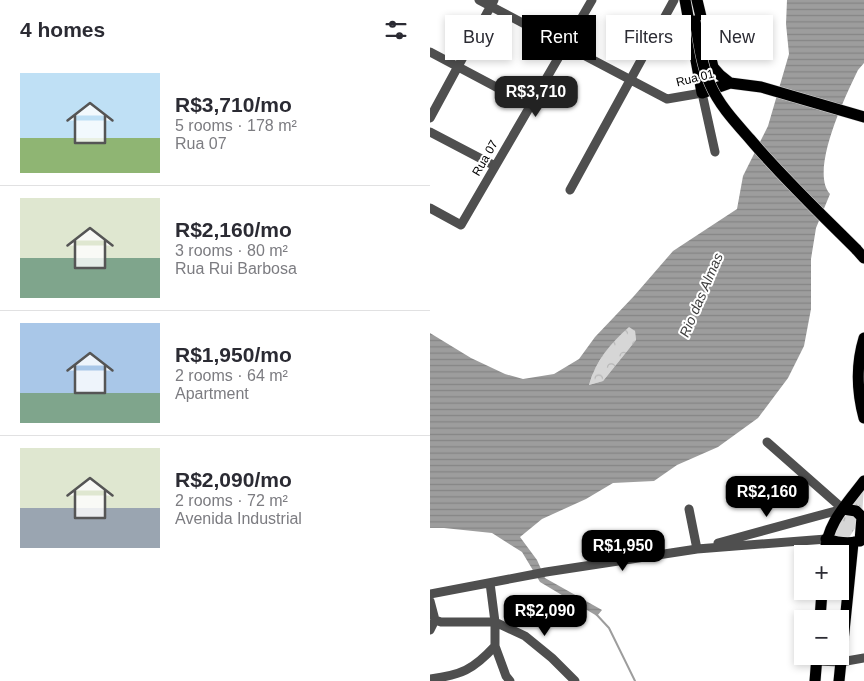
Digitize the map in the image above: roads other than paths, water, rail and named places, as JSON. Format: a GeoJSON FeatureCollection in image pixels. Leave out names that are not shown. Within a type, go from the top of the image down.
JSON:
{"type":"FeatureCollection","features":[{"type":"Feature","properties":{"kind":"main road"},"geometry":{"type":"LineString","coordinates":[[686,0],[695,19]]}},
{"type":"Feature","properties":{"kind":"main road"},"geometry":{"type":"LineString","coordinates":[[686,0],[702,93]]}},
{"type":"Feature","properties":{"kind":"main road"},"geometry":{"type":"LineString","coordinates":[[695,0],[695,19],[702,60],[709,83],[720,104],[771,163],[861,253]]}},
{"type":"Feature","properties":{"kind":"main road"},"geometry":{"type":"LineString","coordinates":[[695,0],[713,67],[730,83]]}},
{"type":"Feature","properties":{"kind":"main road","name":"Rua 01"},"geometry":{"type":"LineString","coordinates":[[702,93],[730,83],[761,87],[864,117]]}},
{"type":"Feature","properties":{"kind":"main road"},"geometry":{"type":"LineString","coordinates":[[864,338],[858,381],[864,418]]}},
{"type":"Feature","properties":{"kind":"main road"},"geometry":{"type":"LineString","coordinates":[[826,545],[826,539],[834,522],[864,481]]}},
{"type":"Feature","properties":{"kind":"main road"},"geometry":{"type":"LineString","coordinates":[[843,509],[856,511],[862,517],[849,610]]}},
{"type":"Feature","properties":{"kind":"main road"},"geometry":{"type":"LineString","coordinates":[[826,539],[838,542],[859,541]]}},
{"type":"Feature","properties":{"kind":"main road"},"geometry":{"type":"LineString","coordinates":[[815,681],[816,665]]}},
{"type":"Feature","properties":{"kind":"main road"},"geometry":{"type":"LineString","coordinates":[[839,681],[841,665]]}},
{"type":"Feature","properties":{"kind":"street","name":"Rua 01"},"geometry":{"type":"LineString","coordinates":[[479,0],[492,3],[522,20]]}},
{"type":"Feature","properties":{"kind":"street","name":"Rua 07"},"geometry":{"type":"LineString","coordinates":[[583,15],[592,0]]}},
{"type":"Feature","properties":{"kind":"street"},"geometry":{"type":"LineString","coordinates":[[570,190],[674,0]]}},
{"type":"Feature","properties":{"kind":"street"},"geometry":{"type":"LineString","coordinates":[[430,118],[492,3]]}},
{"type":"Feature","properties":{"kind":"street"},"geometry":{"type":"LineString","coordinates":[[430,52],[530,105]]}},
{"type":"Feature","properties":{"kind":"street","name":"Rua 07"},"geometry":{"type":"LineString","coordinates":[[441,214],[461,225],[556,60]]}},
{"type":"Feature","properties":{"kind":"street","name":"Rua 01"},"geometry":{"type":"LineString","coordinates":[[594,60],[667,98],[702,93]]}},
{"type":"Feature","properties":{"kind":"street"},"geometry":{"type":"LineString","coordinates":[[702,93],[716,152]]}},
{"type":"Feature","properties":{"kind":"street"},"geometry":{"type":"LineString","coordinates":[[430,132],[494,166]]}},
{"type":"Feature","properties":{"kind":"street"},"geometry":{"type":"LineString","coordinates":[[430,208],[441,214]]}},
{"type":"Feature","properties":{"kind":"street"},"geometry":{"type":"LineString","coordinates":[[430,214],[441,214]]}},
{"type":"Feature","properties":{"kind":"street"},"geometry":{"type":"LineString","coordinates":[[767,442],[843,509]]}},
{"type":"Feature","properties":{"kind":"street"},"geometry":{"type":"LineString","coordinates":[[689,509],[697,549]]}},
{"type":"Feature","properties":{"kind":"street"},"geometry":{"type":"LineString","coordinates":[[697,549],[843,509]]}},
{"type":"Feature","properties":{"kind":"street"},"geometry":{"type":"LineString","coordinates":[[430,594],[546,572],[697,549],[826,539]]}},
{"type":"Feature","properties":{"kind":"street"},"geometry":{"type":"LineString","coordinates":[[490,583],[496,622],[495,646],[506,679]]}},
{"type":"Feature","properties":{"kind":"street"},"geometry":{"type":"LineString","coordinates":[[430,601],[438,621]]}},
{"type":"Feature","properties":{"kind":"street"},"geometry":{"type":"LineString","coordinates":[[430,630],[438,621],[496,622],[525,636],[552,658],[575,681]]}},
{"type":"Feature","properties":{"kind":"street"},"geometry":{"type":"LineString","coordinates":[[430,679],[452,679],[469,670],[495,646]]}},
{"type":"Feature","properties":{"kind":"street"},"geometry":{"type":"LineString","coordinates":[[849,661],[864,658]]}},
{"type":"Feature","properties":{"kind":"water","name":"Rio das Almas"},"geometry":{"type":"Polygon","coordinates":[[[787,0],[864,0],[864,63],[858,70],[838,114],[826,151],[825,183],[830,194],[816,228],[811,259],[811,309],[804,346],[788,378],[758,418],[718,447],[677,465],[654,481],[613,483],[586,499],[542,519],[520,537],[537,560],[545,578],[602,610],[597,616],[540,582],[522,552],[492,533],[430,528],[430,333],[471,358],[505,374],[523,379],[554,374],[579,359],[595,337],[673,251],[737,209],[743,176],[768,126],[789,54],[786,24],[787,0]],[[629,327],[610,346],[600,360],[589,385],[603,381],[636,340],[635,331],[629,327]]]}},
{"type":"Feature","properties":{"kind":"waterway"},"geometry":{"type":"LineString","coordinates":[[596,614],[609,628],[635,681]]}}]}
